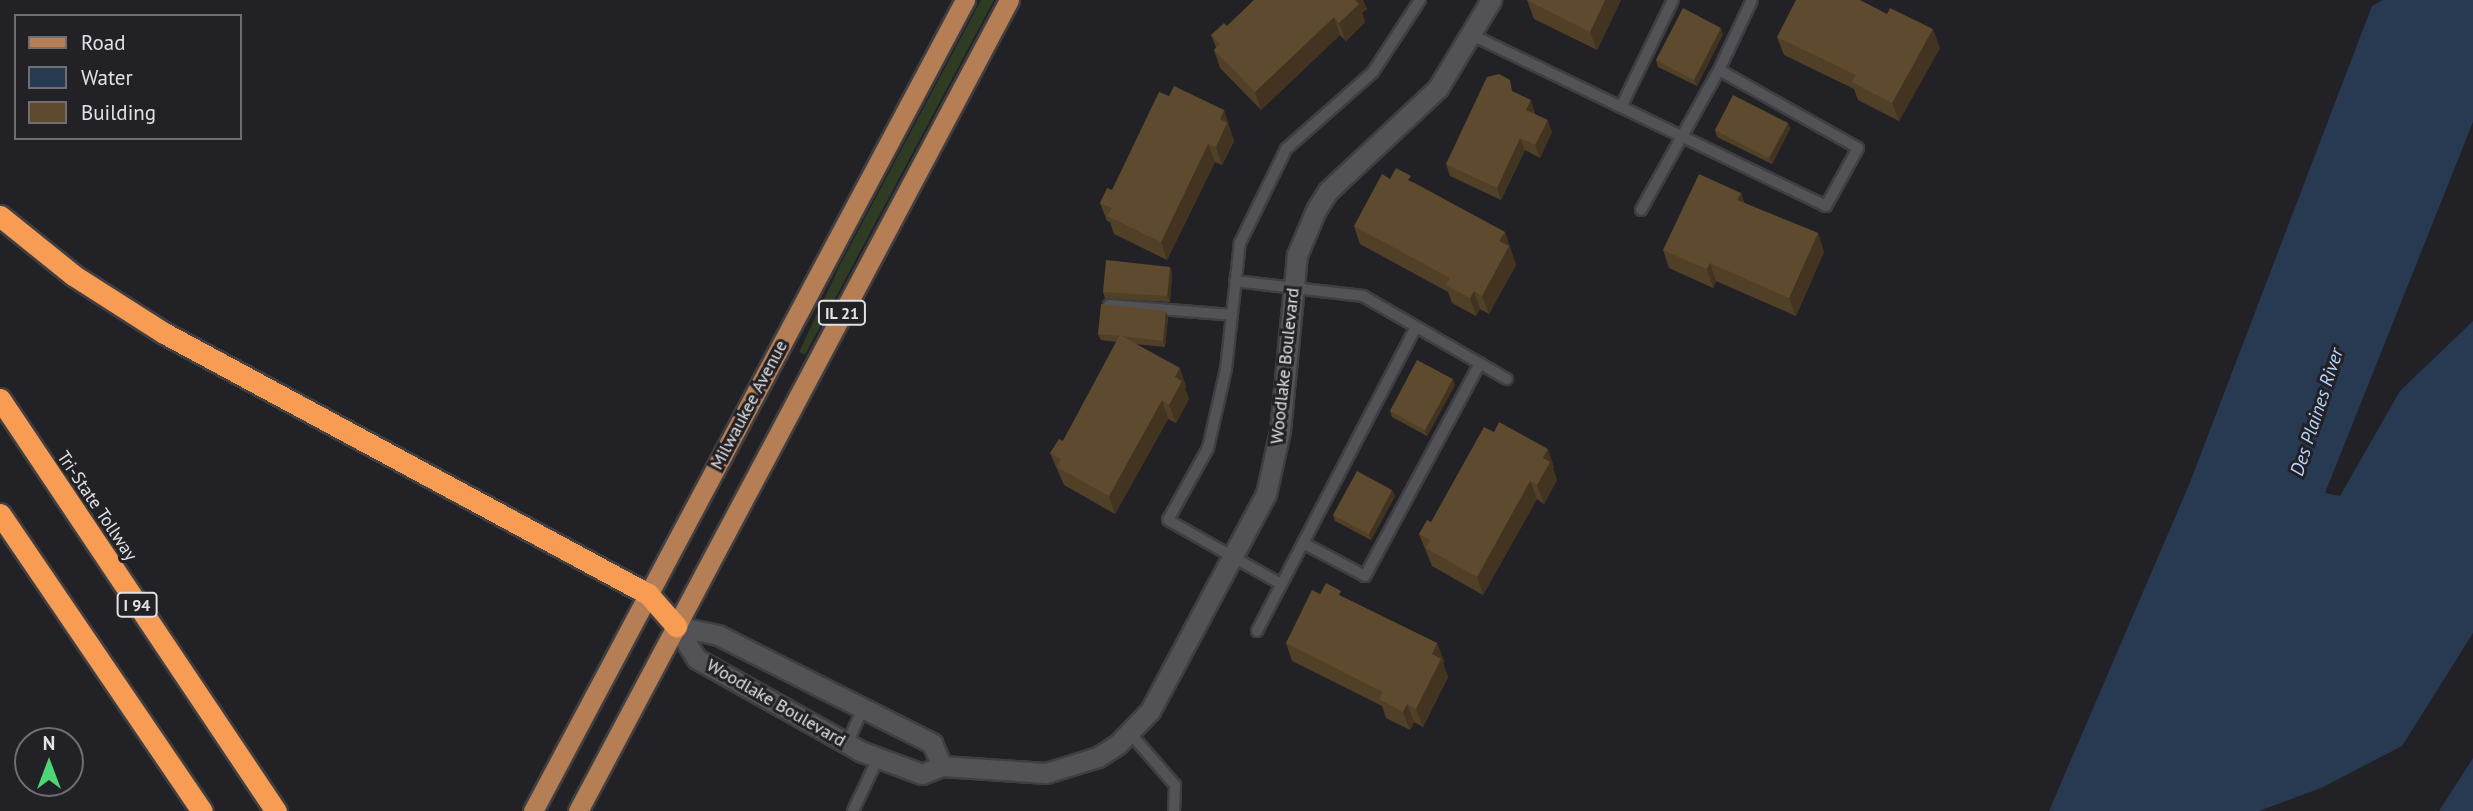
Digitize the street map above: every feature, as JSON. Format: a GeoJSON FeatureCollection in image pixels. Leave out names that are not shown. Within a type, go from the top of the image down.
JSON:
{"type":"FeatureCollection","features":[{"type":"Feature","properties":{"kind":"highway"},"geometry":{"type":"LineString","coordinates":[[0,216],[73,275],[164,333],[648,594],[676,626]]}},
{"type":"Feature","properties":{"kind":"highway","name":"Tri-State Tollway"},"geometry":{"type":"LineString","coordinates":[[0,399],[276,811]]}},
{"type":"Feature","properties":{"kind":"highway"},"geometry":{"type":"LineString","coordinates":[[0,514],[202,811]]}},
{"type":"Feature","properties":{"kind":"main road","name":"Milwaukee Avenue"},"geometry":{"type":"LineString","coordinates":[[533,811],[965,0]]}},
{"type":"Feature","properties":{"kind":"main road","name":"IL 21"},"geometry":{"type":"LineString","coordinates":[[578,811],[1009,0]]}},
{"type":"Feature","properties":{"kind":"street","name":"Woodlake Boulevard"},"geometry":{"type":"LineString","coordinates":[[676,626],[697,659],[847,744],[922,774],[942,766],[973,771],[1053,772],[1098,757],[1130,733],[1150,711],[1234,560],[1266,494],[1280,431],[1297,255],[1328,191],[1423,106],[1472,35],[1490,0]]}},
{"type":"Feature","properties":{"kind":"street","name":"Woodlake Boulevard"},"geometry":{"type":"LineString","coordinates":[[676,626],[718,635],[932,743],[942,766]]}},
{"type":"Feature","properties":{"kind":"lane"},"geometry":{"type":"LineString","coordinates":[[1281,584],[1234,560],[1168,520],[1208,448],[1226,369],[1240,243],[1286,149],[1373,72],[1420,0]]}},
{"type":"Feature","properties":{"kind":"lane"},"geometry":{"type":"LineString","coordinates":[[1621,107],[1672,0]]}},
{"type":"Feature","properties":{"kind":"lane"},"geometry":{"type":"LineString","coordinates":[[1641,210],[1685,137],[1752,0]]}},
{"type":"Feature","properties":{"kind":"lane"},"geometry":{"type":"LineString","coordinates":[[1472,35],[1826,206],[1858,148],[1719,70]]}},
{"type":"Feature","properties":{"kind":"lane"},"geometry":{"type":"LineString","coordinates":[[1235,281],[1363,296],[1507,379]]}},
{"type":"Feature","properties":{"kind":"lane"},"geometry":{"type":"LineString","coordinates":[[1109,305],[1232,315]]}},
{"type":"Feature","properties":{"kind":"lane"},"geometry":{"type":"LineString","coordinates":[[1257,631],[1416,327]]}},
{"type":"Feature","properties":{"kind":"lane"},"geometry":{"type":"LineString","coordinates":[[1303,543],[1365,576],[1480,363]]}},
{"type":"Feature","properties":{"kind":"lane"},"geometry":{"type":"LineString","coordinates":[[847,744],[862,710]]}},
{"type":"Feature","properties":{"kind":"lane"},"geometry":{"type":"LineString","coordinates":[[1130,733],[1175,785],[1174,811]]}},
{"type":"Feature","properties":{"kind":"lane"},"geometry":{"type":"LineString","coordinates":[[853,811],[878,758]]}},
{"type":"Feature","properties":{"kind":"green space"},"geometry":{"type":"Polygon","coordinates":[[[981,0],[994,0],[805,355],[799,352],[841,263],[981,0]]]}},
{"type":"Feature","properties":{"kind":"water","name":"Des Plaines River"},"geometry":{"type":"Polygon","coordinates":[[[2383,0],[2473,0],[2473,122],[2325,493],[2340,496],[2400,391],[2473,321],[2473,633],[2402,746],[2321,788],[2259,811],[2049,811],[2189,485],[2372,6],[2383,0]]]}},
{"type":"Feature","properties":{"kind":"water"},"geometry":{"type":"Polygon","coordinates":[[[2473,758],[2473,811],[2439,811],[2473,758]]]}},
{"type":"Feature","properties":{"kind":"building"},"geometry":{"type":"Polygon","coordinates":[[[1254,0],[1355,0],[1359,4],[1339,23],[1334,17],[1255,92],[1214,50],[1220,44],[1211,35],[1224,23],[1227,26],[1254,0]]]}},
{"type":"Feature","properties":{"kind":"building"},"geometry":{"type":"Polygon","coordinates":[[[1527,0],[1605,0],[1590,32],[1527,0]]]}},
{"type":"Feature","properties":{"kind":"building"},"geometry":{"type":"Polygon","coordinates":[[[1796,0],[1860,0],[1887,14],[1890,8],[1933,29],[1892,103],[1852,82],[1856,75],[1777,37],[1796,0]]]}},
{"type":"Feature","properties":{"kind":"building"},"geometry":{"type":"Polygon","coordinates":[[[1683,8],[1721,28],[1694,80],[1656,60],[1683,8]]]}},
{"type":"Feature","properties":{"kind":"building"},"geometry":{"type":"Polygon","coordinates":[[[1499,74],[1510,80],[1512,91],[1531,100],[1526,110],[1548,120],[1535,145],[1520,138],[1497,188],[1446,164],[1487,77],[1499,74]]]}},
{"type":"Feature","properties":{"kind":"building"},"geometry":{"type":"Polygon","coordinates":[[[1174,86],[1224,110],[1220,119],[1227,123],[1216,147],[1208,144],[1161,242],[1107,216],[1112,208],[1100,203],[1107,188],[1112,190],[1159,92],[1169,96],[1174,86]]]}},
{"type":"Feature","properties":{"kind":"building"},"geometry":{"type":"Polygon","coordinates":[[[1733,95],[1788,123],[1769,158],[1715,130],[1733,95]]]}},
{"type":"Feature","properties":{"kind":"building"},"geometry":{"type":"Polygon","coordinates":[[[1396,168],[1411,176],[1408,180],[1505,232],[1499,241],[1509,246],[1482,296],[1474,291],[1470,298],[1446,285],[1450,278],[1354,226],[1382,174],[1390,179],[1396,168]]]}},
{"type":"Feature","properties":{"kind":"building"},"geometry":{"type":"Polygon","coordinates":[[[1699,174],[1741,193],[1737,200],[1818,233],[1789,298],[1710,263],[1707,269],[1663,250],[1699,174]]]}},
{"type":"Feature","properties":{"kind":"building"},"geometry":{"type":"Polygon","coordinates":[[[1106,260],[1170,267],[1167,296],[1103,292],[1106,260]]]}},
{"type":"Feature","properties":{"kind":"building"},"geometry":{"type":"Polygon","coordinates":[[[1101,304],[1166,311],[1163,341],[1098,334],[1101,304]]]}},
{"type":"Feature","properties":{"kind":"building"},"geometry":{"type":"Polygon","coordinates":[[[1120,335],[1180,368],[1175,377],[1182,381],[1169,405],[1162,400],[1109,496],[1057,467],[1061,459],[1050,453],[1059,439],[1063,441],[1120,335]]]}},
{"type":"Feature","properties":{"kind":"building"},"geometry":{"type":"Polygon","coordinates":[[[1417,360],[1453,379],[1425,430],[1390,411],[1417,360]]]}},
{"type":"Feature","properties":{"kind":"building"},"geometry":{"type":"Polygon","coordinates":[[[1499,422],[1548,449],[1543,458],[1550,462],[1537,485],[1530,481],[1477,577],[1426,548],[1430,540],[1419,534],[1427,520],[1431,522],[1484,427],[1494,432],[1499,422]]]}},
{"type":"Feature","properties":{"kind":"building"},"geometry":{"type":"Polygon","coordinates":[[[1357,471],[1392,490],[1369,534],[1333,515],[1357,471]]]}},
{"type":"Feature","properties":{"kind":"building"},"geometry":{"type":"Polygon","coordinates":[[[1326,583],[1341,591],[1339,595],[1437,643],[1432,654],[1441,659],[1416,709],[1407,704],[1403,712],[1379,699],[1383,692],[1286,643],[1312,590],[1320,594],[1326,583]]]}}]}
